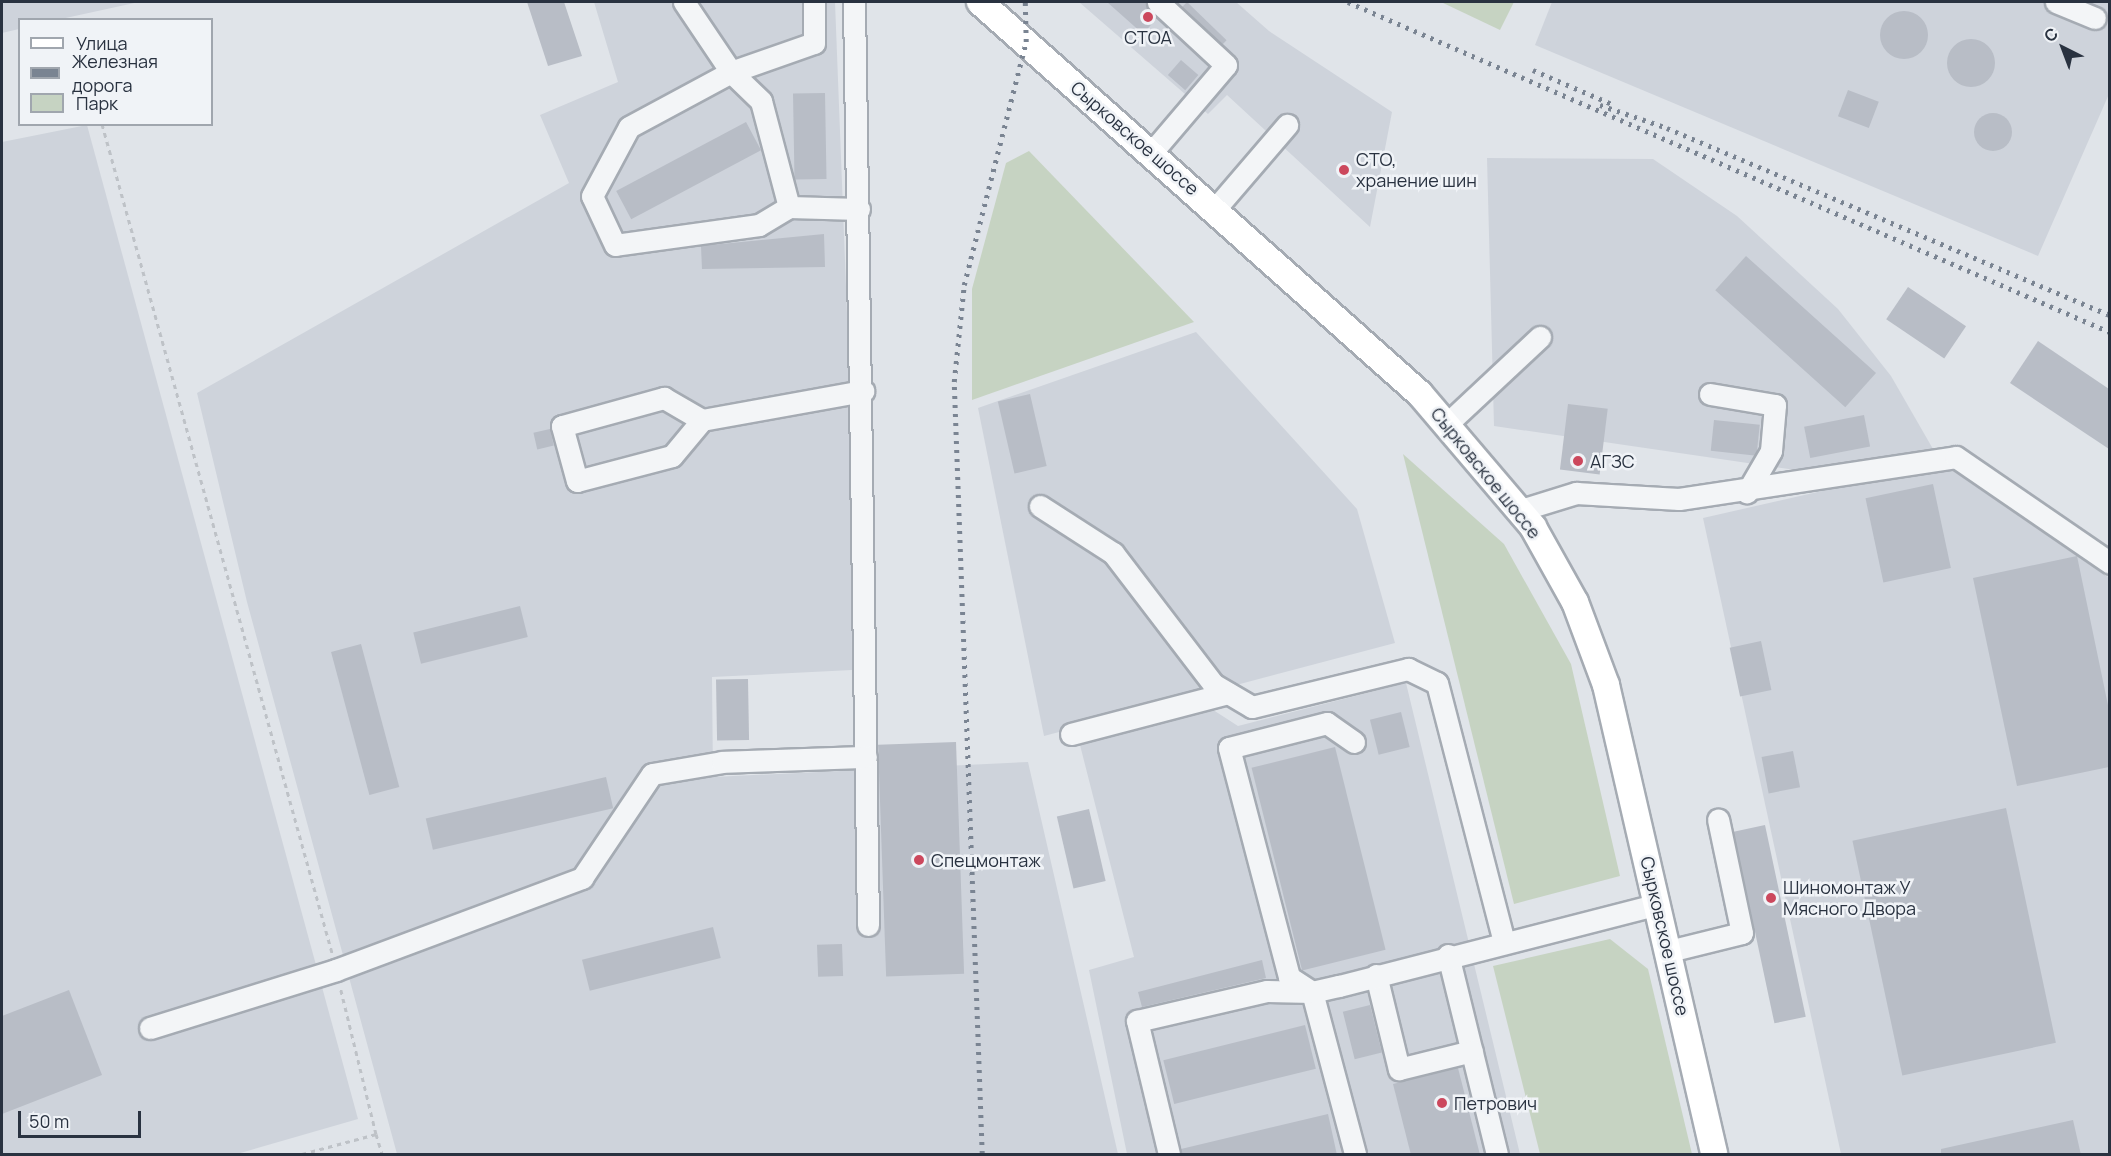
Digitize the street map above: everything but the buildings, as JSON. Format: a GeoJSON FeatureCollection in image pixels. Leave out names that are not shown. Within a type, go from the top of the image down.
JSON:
{"type":"FeatureCollection","features":[{"type":"Feature","properties":{"kind":"main road","name":"Сырковское шоссе"},"geometry":{"type":"LineString","coordinates":[[980,2],[1152,152],[1448,423],[1521,510],[1555,563],[1590,635],[1658,904],[1714,1155]]}},
{"type":"Feature","properties":{"kind":"lane"},"geometry":{"type":"LineString","coordinates":[[684,2],[731,72],[761,101],[789,207]]}},
{"type":"Feature","properties":{"kind":"lane"},"geometry":{"type":"LineString","coordinates":[[814,2],[814,43],[731,72],[629,127],[592,196],[615,245],[759,225],[789,207],[859,209]]}},
{"type":"Feature","properties":{"kind":"lane"},"geometry":{"type":"LineString","coordinates":[[854,2],[863,391],[868,925]]}},
{"type":"Feature","properties":{"kind":"lane"},"geometry":{"type":"LineString","coordinates":[[1152,152],[1226,65],[1158,2]]}},
{"type":"Feature","properties":{"kind":"lane"},"geometry":{"type":"LineString","coordinates":[[2056,2],[2095,18]]}},
{"type":"Feature","properties":{"kind":"lane"},"geometry":{"type":"LineString","coordinates":[[1215,209],[1287,126]]}},
{"type":"Feature","properties":{"kind":"lane"},"geometry":{"type":"LineString","coordinates":[[1448,423],[1540,337]]}},
{"type":"Feature","properties":{"kind":"lane"},"geometry":{"type":"LineString","coordinates":[[702,420],[664,398],[562,426],[577,481],[672,456],[702,420],[863,391]]}},
{"type":"Feature","properties":{"kind":"lane"},"geometry":{"type":"LineString","coordinates":[[1710,394],[1775,405],[1771,451],[1747,492]]}},
{"type":"Feature","properties":{"kind":"lane"},"geometry":{"type":"LineString","coordinates":[[1521,510],[1576,493],[1679,500],[1747,492],[1956,457],[2109,563]]}},
{"type":"Feature","properties":{"kind":"lane"},"geometry":{"type":"LineString","coordinates":[[1040,506],[1113,553],[1213,684],[1252,707],[1408,669],[1437,683],[1504,942]]}},
{"type":"Feature","properties":{"kind":"lane"},"geometry":{"type":"LineString","coordinates":[[1071,734],[1228,693]]}},
{"type":"Feature","properties":{"kind":"lane"},"geometry":{"type":"LineString","coordinates":[[1354,742],[1327,723],[1229,748],[1289,978],[1312,992],[1355,1155]]}},
{"type":"Feature","properties":{"kind":"lane"},"geometry":{"type":"LineString","coordinates":[[150,1028],[336,970],[582,878],[652,774],[722,762],[866,757]]}},
{"type":"Feature","properties":{"kind":"lane"},"geometry":{"type":"LineString","coordinates":[[1669,951],[1742,933],[1718,819]]}},
{"type":"Feature","properties":{"kind":"lane"},"geometry":{"type":"LineString","coordinates":[[1169,1155],[1137,1021],[1267,991],[1312,992],[1448,954],[1658,904]]}},
{"type":"Feature","properties":{"kind":"lane"},"geometry":{"type":"LineString","coordinates":[[1448,954],[1497,1155]]}},
{"type":"Feature","properties":{"kind":"lane"},"geometry":{"type":"LineString","coordinates":[[1376,975],[1399,1070],[1472,1052]]}},
{"type":"Feature","properties":{"kind":"path"},"geometry":{"type":"LineString","coordinates":[[103,126],[336,970],[382,1155]]}},
{"type":"Feature","properties":{"kind":"path"},"geometry":{"type":"LineString","coordinates":[[302,1155],[376,1134]]}},
{"type":"Feature","properties":{"kind":"shaded area"},"geometry":{"type":"Polygon","coordinates":[[[2,2],[139,2],[66,18],[18,18],[18,29],[2,33],[2,2]]]}},
{"type":"Feature","properties":{"kind":"shaded area"},"geometry":{"type":"Polygon","coordinates":[[[594,2],[835,2],[851,416],[852,670],[712,677],[713,777],[1028,762],[1118,1154],[397,1154],[247,602],[197,393],[569,183],[540,115],[618,82],[594,2]]]}},
{"type":"Feature","properties":{"kind":"shaded area","name":"СТО, хранение шин"},"geometry":{"type":"Polygon","coordinates":[[[1079,2],[1236,2],[1269,31],[1392,112],[1370,227],[1227,95],[1208,114],[1079,2]]]}},
{"type":"Feature","properties":{"kind":"shaded area"},"geometry":{"type":"Polygon","coordinates":[[[1552,2],[2109,2],[2109,94],[2038,256],[1535,45],[1552,2]]]}},
{"type":"Feature","properties":{"kind":"shaded area"},"geometry":{"type":"Polygon","coordinates":[[[87,126],[358,1119],[237,1154],[2,1154],[2,142],[87,126]]]}},
{"type":"Feature","properties":{"kind":"shaded area"},"geometry":{"type":"Polygon","coordinates":[[[1487,158],[1653,159],[1737,216],[1838,309],[1891,376],[1933,449],[1796,470],[1494,426],[1487,158]]]}},
{"type":"Feature","properties":{"kind":"shaded area"},"geometry":{"type":"Polygon","coordinates":[[[1196,332],[1357,509],[1395,643],[1044,736],[978,408],[1196,332]]]}},
{"type":"Feature","properties":{"kind":"shaded area"},"geometry":{"type":"Polygon","coordinates":[[[1945,463],[2109,578],[2109,1154],[1841,1154],[1703,518],[1945,463]]]}},
{"type":"Feature","properties":{"kind":"shaded area"},"geometry":{"type":"Polygon","coordinates":[[[1406,683],[1520,1154],[1127,1154],[1089,970],[1134,957],[1080,745],[1207,706],[1238,726],[1406,683]]]}},
{"type":"Feature","properties":{"kind":"green space"},"geometry":{"type":"Polygon","coordinates":[[[1441,2],[1514,2],[1500,30],[1441,2]]]}},
{"type":"Feature","properties":{"kind":"green space"},"geometry":{"type":"Polygon","coordinates":[[[1029,151],[1194,322],[972,400],[972,289],[1006,163],[1029,151]]]}},
{"type":"Feature","properties":{"kind":"green space"},"geometry":{"type":"Polygon","coordinates":[[[1403,454],[1504,544],[1571,664],[1620,876],[1514,904],[1403,454]]]}},
{"type":"Feature","properties":{"kind":"green space"},"geometry":{"type":"Polygon","coordinates":[[[1610,939],[1648,969],[1692,1154],[1540,1154],[1493,966],[1610,939]]]}},
{"type":"Feature","properties":{"kind":"railway"},"geometry":{"type":"LineString","coordinates":[[982,1154],[954,382],[964,285],[1026,42],[1025,2]]}},
{"type":"Feature","properties":{"kind":"railway"},"geometry":{"type":"LineString","coordinates":[[1348,2],[2110,332]]}},
{"type":"Feature","properties":{"kind":"railway"},"geometry":{"type":"LineString","coordinates":[[1533,70],[1612,104]]}},
{"type":"Feature","properties":{"kind":"railway"},"geometry":{"type":"LineString","coordinates":[[1600,105],[1667,128],[2110,315]]}},
{"type":"Feature","properties":{"kind":"place","name":"СТОА"},"geometry":{"type":"Point","coordinates":[1148,17]}},
{"type":"Feature","properties":{"kind":"place","name":"СТО, хранение шин"},"geometry":{"type":"Point","coordinates":[1344,170]}},
{"type":"Feature","properties":{"kind":"place","name":"АГЗС"},"geometry":{"type":"Point","coordinates":[1578,461]}},
{"type":"Feature","properties":{"kind":"place","name":"Спецмонтаж"},"geometry":{"type":"Point","coordinates":[919,860]}},
{"type":"Feature","properties":{"kind":"place","name":"Шиномонтаж У Мясного Двора"},"geometry":{"type":"Point","coordinates":[1771,898]}},
{"type":"Feature","properties":{"kind":"place","name":"Петрович"},"geometry":{"type":"Point","coordinates":[1442,1103]}}]}
